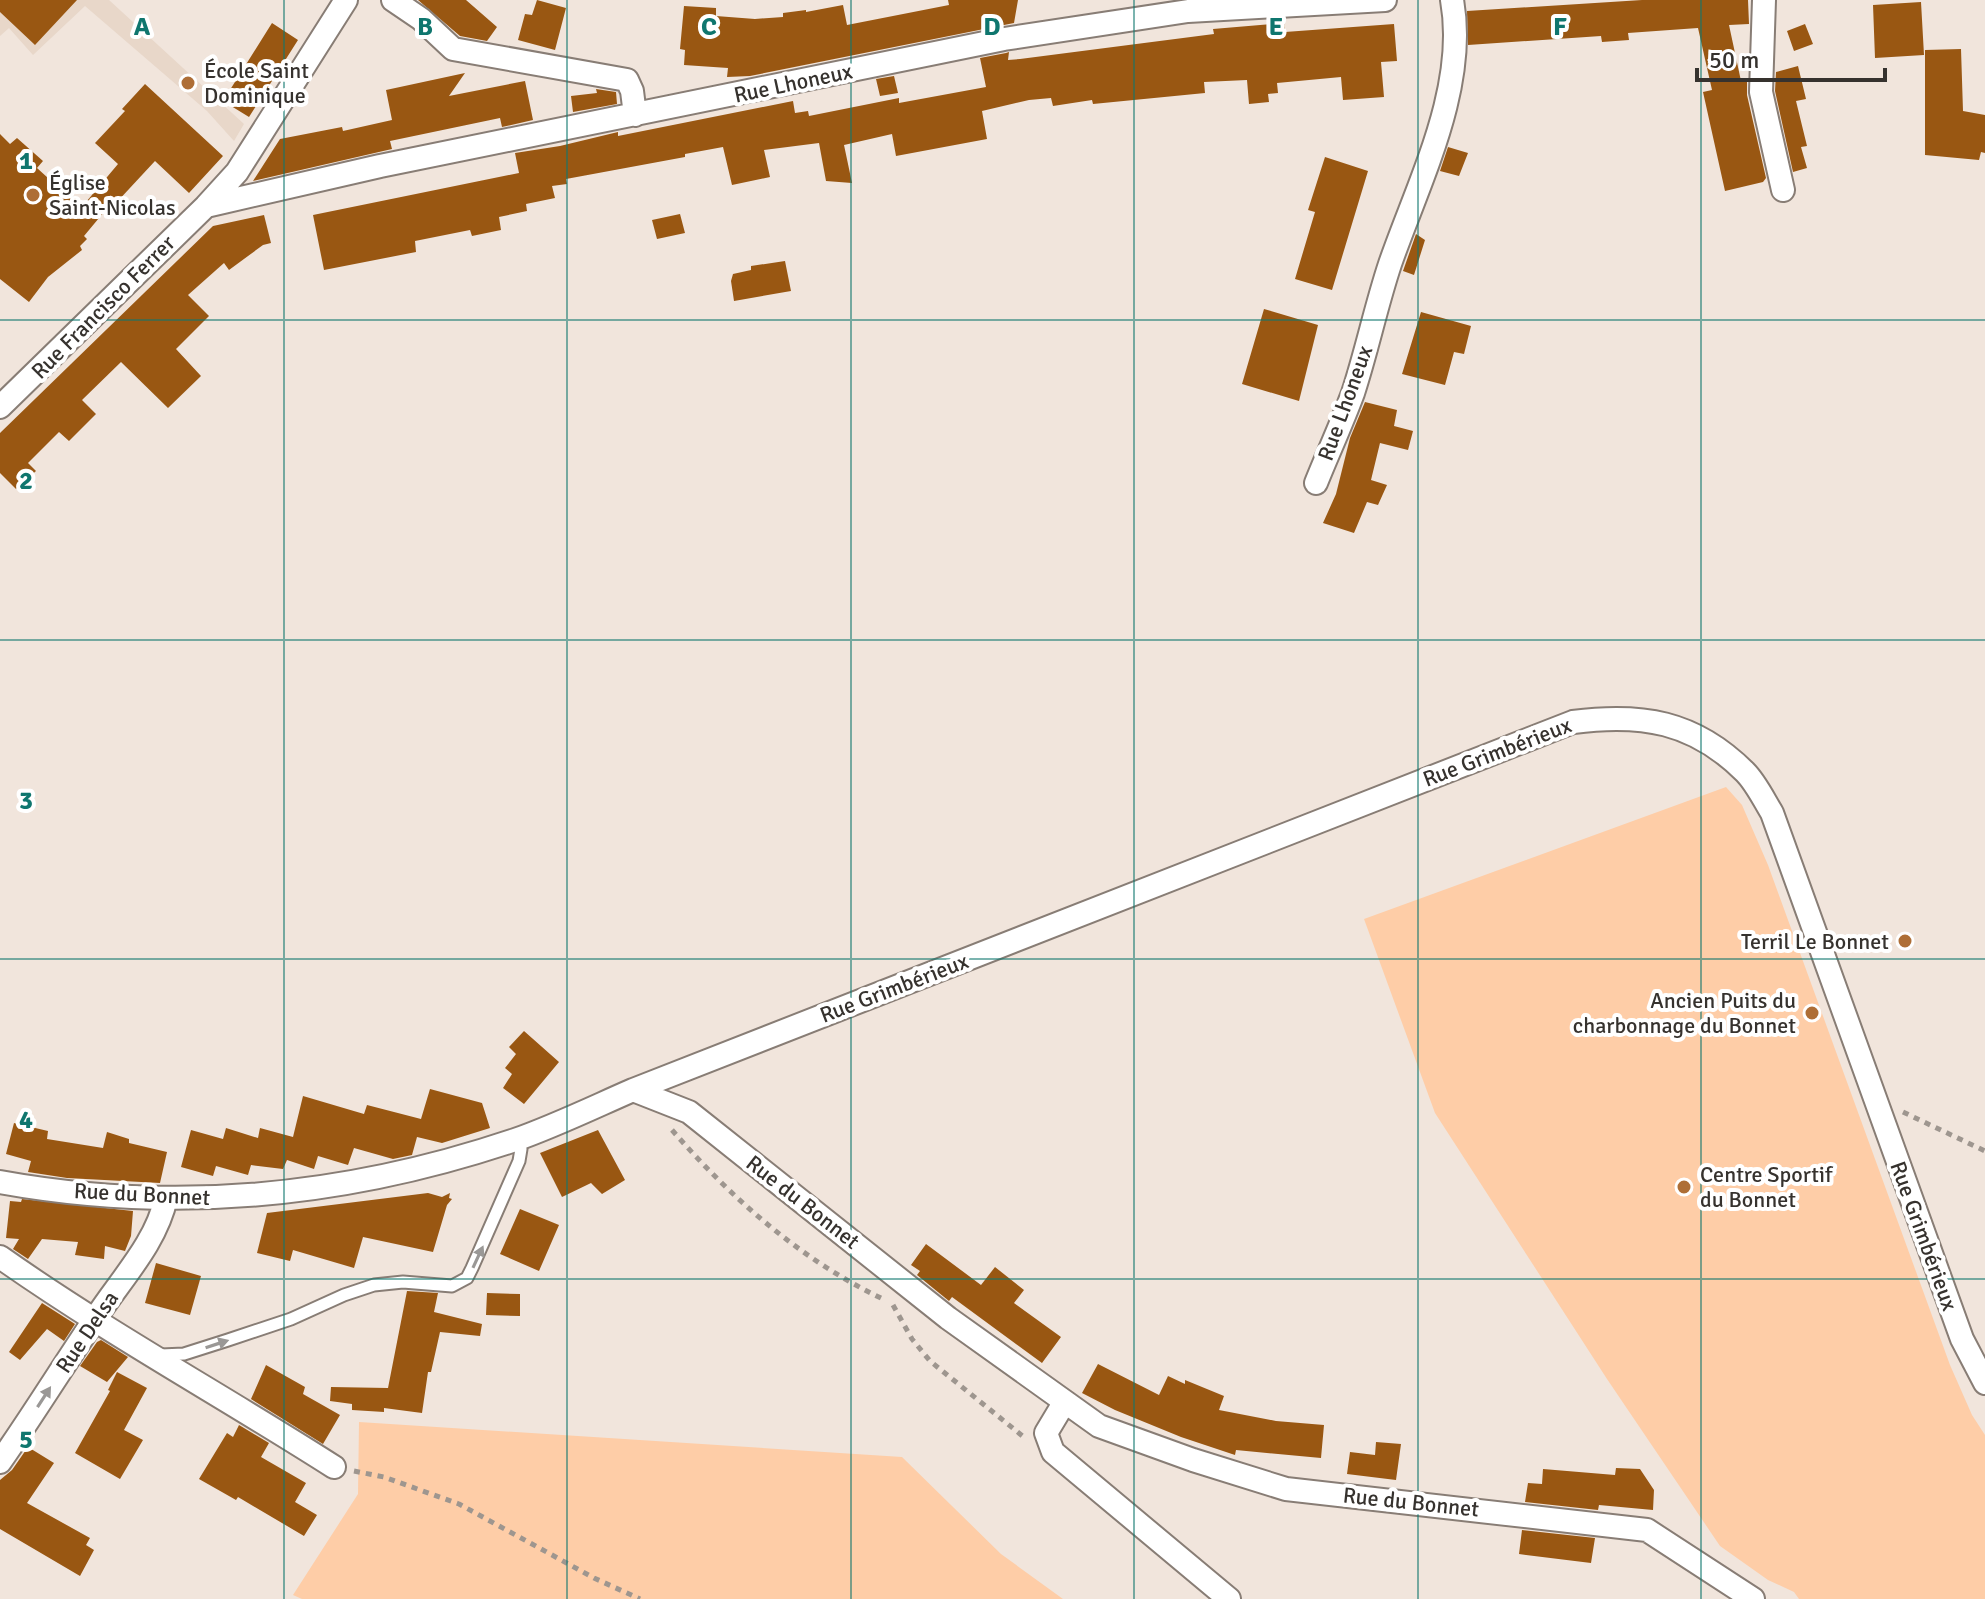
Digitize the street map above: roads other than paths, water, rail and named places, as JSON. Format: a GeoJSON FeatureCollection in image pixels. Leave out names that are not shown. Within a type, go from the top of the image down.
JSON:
{"type":"FeatureCollection","features":[{"type":"Feature","properties":{"kind":"street","name":"Rue Francisco Ferrer"},"geometry":{"type":"LineString","coordinates":[[0,407],[237,172],[346,0]]}},
{"type":"Feature","properties":{"kind":"street"},"geometry":{"type":"LineString","coordinates":[[393,0],[421,19],[453,49],[627,80],[632,91],[635,115]]}},
{"type":"Feature","properties":{"kind":"street","name":"Rue Lhoneux"},"geometry":{"type":"LineString","coordinates":[[206,206],[380,166],[1019,36],[1188,11],[1385,0]]}},
{"type":"Feature","properties":{"kind":"street","name":"Rue Lhoneux"},"geometry":{"type":"LineString","coordinates":[[1316,483],[1352,394],[1390,265],[1437,140],[1451,68],[1456,20],[1452,0]]}},
{"type":"Feature","properties":{"kind":"street"},"geometry":{"type":"LineString","coordinates":[[1764,0],[1761,92],[1783,190]]}},
{"type":"Feature","properties":{"kind":"street","name":"Rue Grimbérieux"},"geometry":{"type":"LineString","coordinates":[[633,1090],[1573,722],[1612,716],[1657,720],[1707,741],[1746,773],[1772,813],[1962,1339],[1985,1383]]}},
{"type":"Feature","properties":{"kind":"street","name":"Rue du Bonnet"},"geometry":{"type":"LineString","coordinates":[[0,1182],[119,1196],[203,1200],[302,1191],[379,1178],[518,1139],[633,1090],[689,1112],[906,1285],[1099,1426],[1286,1489],[1647,1530],[1753,1599]]}},
{"type":"Feature","properties":{"kind":"street","name":"Rue Delsa"},"geometry":{"type":"LineString","coordinates":[[0,1462],[149,1242],[163,1214],[166,1198]]}},
{"type":"Feature","properties":{"kind":"street"},"geometry":{"type":"LineString","coordinates":[[0,1257],[162,1364],[245,1410],[334,1467]]}},
{"type":"Feature","properties":{"kind":"street"},"geometry":{"type":"LineString","coordinates":[[1064,1403],[1046,1433],[1048,1442],[1064,1461],[1229,1599]]}},
{"type":"Feature","properties":{"kind":"lane"},"geometry":{"type":"LineString","coordinates":[[142,1348],[162,1355],[184,1354],[291,1319],[374,1285],[403,1282],[452,1286],[461,1283],[472,1268],[519,1161],[521,1149],[518,1139]]}},
{"type":"Feature","properties":{"kind":"place","name":"École Saint Dominique"},"geometry":{"type":"Point","coordinates":[188,83]}},
{"type":"Feature","properties":{"kind":"place","name":"Église Saint-Nicolas"},"geometry":{"type":"Point","coordinates":[33,195]}},
{"type":"Feature","properties":{"kind":"place","name":"Terril Le Bonnet"},"geometry":{"type":"Point","coordinates":[1905,941]}},
{"type":"Feature","properties":{"kind":"place","name":"Ancien Puits du charbonnage du Bonnet"},"geometry":{"type":"Point","coordinates":[1812,1013]}},
{"type":"Feature","properties":{"kind":"place","name":"Centre Sportif du Bonnet"},"geometry":{"type":"Point","coordinates":[1684,1187]}}]}
